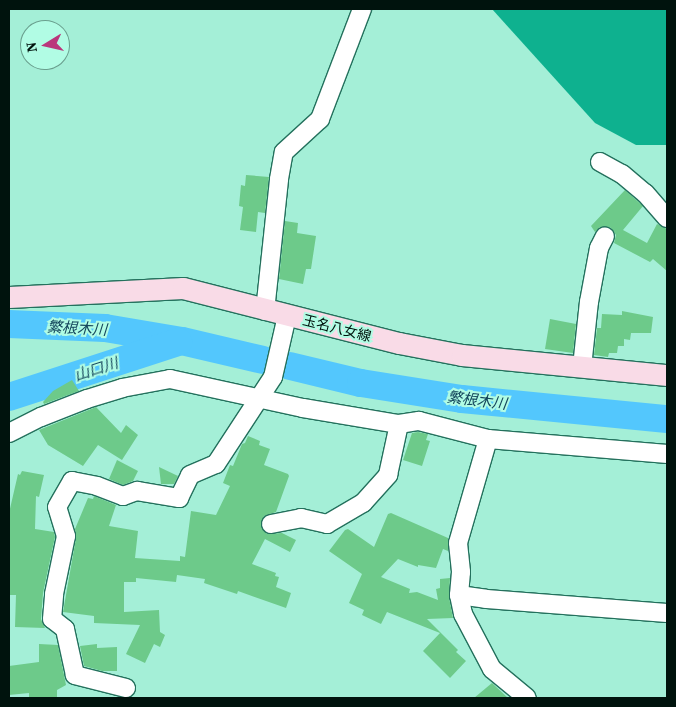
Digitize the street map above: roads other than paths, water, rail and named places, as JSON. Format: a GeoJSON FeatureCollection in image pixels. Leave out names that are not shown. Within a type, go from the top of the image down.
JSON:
{"type":"FeatureCollection","features":[{"type":"Feature","properties":{"kind":"main road","name":"玉名八女線"},"geometry":{"type":"LineString","coordinates":[[9,297],[184,288],[266,311],[399,343],[462,355],[667,375]]}},
{"type":"Feature","properties":{"kind":"street"},"geometry":{"type":"LineString","coordinates":[[266,311],[279,179],[284,152],[320,119],[362,9]]}},
{"type":"Feature","properties":{"kind":"street"},"geometry":{"type":"LineString","coordinates":[[600,162],[622,174],[645,193],[667,218]]}},
{"type":"Feature","properties":{"kind":"street"},"geometry":{"type":"LineString","coordinates":[[582,366],[591,293],[599,248],[605,236]]}},
{"type":"Feature","properties":{"kind":"street"},"geometry":{"type":"LineString","coordinates":[[126,688],[75,675],[65,629],[52,619],[54,594],[66,536],[57,507],[72,482],[97,486],[123,496],[137,491],[179,498],[190,475],[216,464],[273,377],[287,316]]}},
{"type":"Feature","properties":{"kind":"street"},"geometry":{"type":"LineString","coordinates":[[9,433],[41,417],[96,396],[122,388],[170,379],[303,408],[399,424],[419,421],[488,439],[667,454]]}},
{"type":"Feature","properties":{"kind":"street"},"geometry":{"type":"LineString","coordinates":[[271,524],[301,518],[327,524],[363,503],[388,475],[399,424]]}},
{"type":"Feature","properties":{"kind":"street"},"geometry":{"type":"LineString","coordinates":[[488,439],[458,543],[461,572],[459,595],[463,614],[492,670],[527,698]]}},
{"type":"Feature","properties":{"kind":"street"},"geometry":{"type":"LineString","coordinates":[[459,595],[486,599],[667,613]]}},
{"type":"Feature","properties":{"kind":"waterway","name":"繁根木川"},"geometry":{"type":"LineString","coordinates":[[9,324],[105,328],[182,341],[263,360]]}},
{"type":"Feature","properties":{"kind":"waterway","name":"山口川"},"geometry":{"type":"LineString","coordinates":[[9,397],[178,342]]}},
{"type":"Feature","properties":{"kind":"waterway","name":"繁根木川"},"geometry":{"type":"LineString","coordinates":[[290,366],[361,383],[462,399],[667,419]]}}]}
